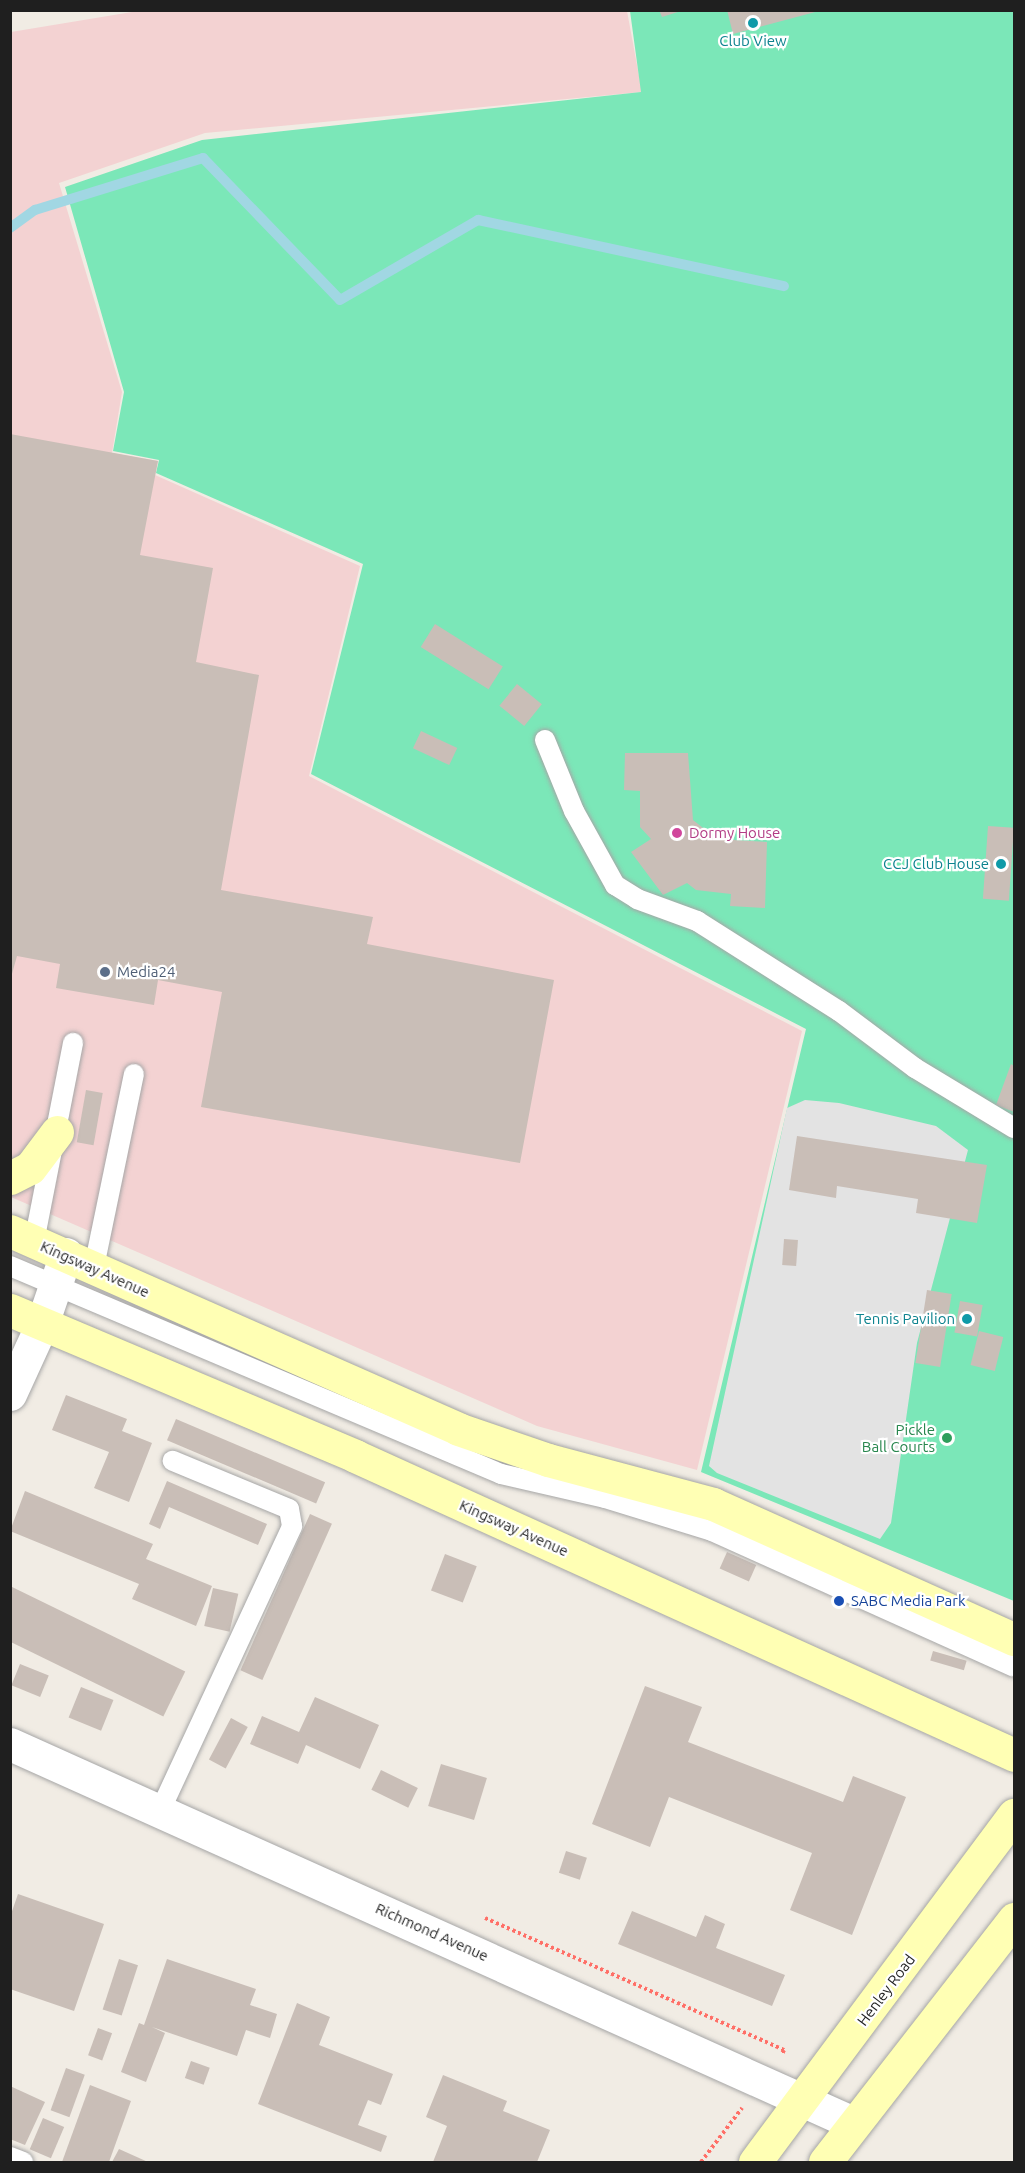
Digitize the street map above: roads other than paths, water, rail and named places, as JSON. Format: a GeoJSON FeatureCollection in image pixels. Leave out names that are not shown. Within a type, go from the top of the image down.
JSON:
{"type":"FeatureCollection","features":[{"type":"Feature","properties":{"kind":"main road"},"geometry":{"type":"LineString","coordinates":[[10,1178],[30,1168],[57,1132]]}},
{"type":"Feature","properties":{"kind":"main road","name":"Kingsway Avenue"},"geometry":{"type":"LineString","coordinates":[[22,1236],[236,1333],[458,1429],[548,1460],[713,1504],[1014,1639]]}},
{"type":"Feature","properties":{"kind":"main road","name":"Kingsway Avenue"},"geometry":{"type":"LineString","coordinates":[[10,1310],[355,1456],[1014,1755]]}},
{"type":"Feature","properties":{"kind":"main road","name":"Henley Road"},"geometry":{"type":"LineString","coordinates":[[755,2163],[1014,1815]]}},
{"type":"Feature","properties":{"kind":"main road"},"geometry":{"type":"LineString","coordinates":[[825,2163],[853,2123],[1014,1918]]}},
{"type":"Feature","properties":{"kind":"street"},"geometry":{"type":"LineString","coordinates":[[10,1394],[42,1324],[54,1285],[80,1261]]}},
{"type":"Feature","properties":{"kind":"street","name":"Richmond Avenue"},"geometry":{"type":"LineString","coordinates":[[10,1744],[803,2098],[853,2123]]}},
{"type":"Feature","properties":{"kind":"lane"},"geometry":{"type":"LineString","coordinates":[[545,740],[574,811],[615,885],[637,898],[697,921],[839,1011],[915,1068],[1014,1128]]}},
{"type":"Feature","properties":{"kind":"lane"},"geometry":{"type":"LineString","coordinates":[[22,1236],[57,1132],[73,1043]]}},
{"type":"Feature","properties":{"kind":"lane"},"geometry":{"type":"LineString","coordinates":[[80,1261],[134,1074]]}},
{"type":"Feature","properties":{"kind":"lane"},"geometry":{"type":"LineString","coordinates":[[10,1266],[501,1474],[605,1498],[712,1531],[1014,1667]]}},
{"type":"Feature","properties":{"kind":"lane"},"geometry":{"type":"LineString","coordinates":[[160,1811],[292,1526],[290,1509],[173,1461]]}},
{"type":"Feature","properties":{"kind":"lane"},"geometry":{"type":"LineString","coordinates":[[10,2157],[23,2163]]}},
{"type":"Feature","properties":{"kind":"waterway"},"geometry":{"type":"LineString","coordinates":[[10,228],[35,210],[203,158],[340,300],[478,220],[784,286]]}},
{"type":"Feature","properties":{"kind":"place","name":"Club View"},"geometry":{"type":"Point","coordinates":[753,23]}},
{"type":"Feature","properties":{"kind":"place","name":"Dormy House"},"geometry":{"type":"Point","coordinates":[677,833]}},
{"type":"Feature","properties":{"kind":"place","name":"CCJ Club House"},"geometry":{"type":"Point","coordinates":[1001,864]}},
{"type":"Feature","properties":{"kind":"place","name":"Media24"},"geometry":{"type":"Point","coordinates":[105,972]}},
{"type":"Feature","properties":{"kind":"place","name":"Tennis Pavilion"},"geometry":{"type":"Point","coordinates":[967,1319]}},
{"type":"Feature","properties":{"kind":"place","name":"Pickle Ball Courts"},"geometry":{"type":"Point","coordinates":[947,1438]}},
{"type":"Feature","properties":{"kind":"place","name":"SABC Media Park"},"geometry":{"type":"Point","coordinates":[839,1601]}}]}
